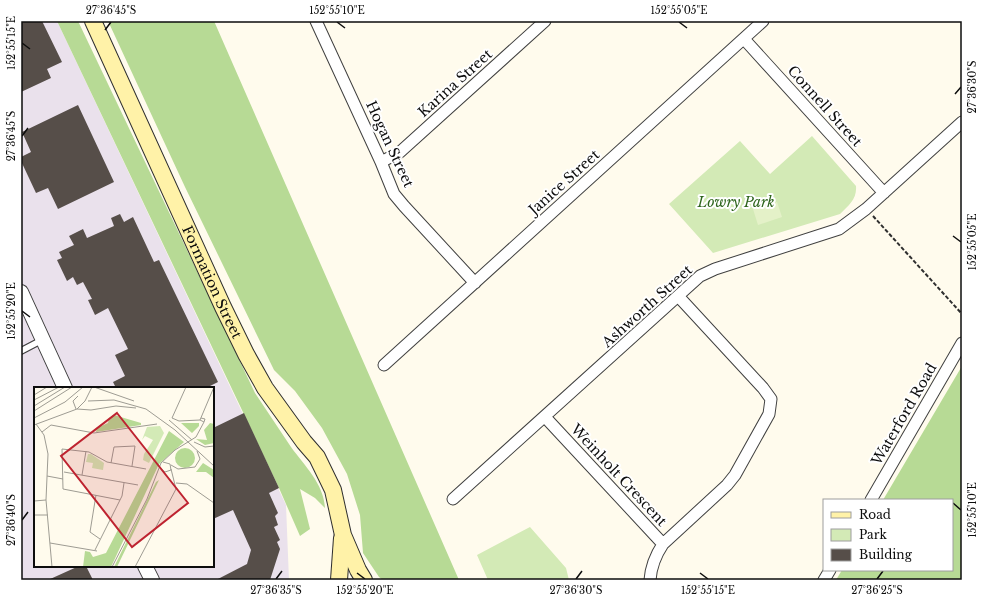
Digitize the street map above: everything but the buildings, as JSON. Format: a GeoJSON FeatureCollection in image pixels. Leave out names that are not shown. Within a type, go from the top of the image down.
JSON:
{"type":"FeatureCollection","features":[{"type":"Feature","properties":{"kind":"main road","name":"Formation Street"},"geometry":{"type":"LineString","coordinates":[[93,21],[223,307],[246,354],[265,388],[304,442],[317,457],[333,490],[343,535],[358,570],[364,580]]}},
{"type":"Feature","properties":{"kind":"main road","name":"Formation Street"},"geometry":{"type":"LineString","coordinates":[[339,580],[343,535]]}},
{"type":"Feature","properties":{"kind":"street","name":"Hogan Street"},"geometry":{"type":"LineString","coordinates":[[316,21],[381,162],[394,194],[474,283]]}},
{"type":"Feature","properties":{"kind":"street","name":"Janice Street"},"geometry":{"type":"LineString","coordinates":[[384,365],[764,21]]}},
{"type":"Feature","properties":{"kind":"street","name":"Karina Street"},"geometry":{"type":"LineString","coordinates":[[381,162],[400,152],[538,23]]}},
{"type":"Feature","properties":{"kind":"street","name":"Connell Street"},"geometry":{"type":"LineString","coordinates":[[744,39],[884,193]]}},
{"type":"Feature","properties":{"kind":"street","name":"Ashworth Street"},"geometry":{"type":"LineString","coordinates":[[453,499],[700,276],[715,269],[839,229],[866,210],[962,122]]}},
{"type":"Feature","properties":{"kind":"street"},"geometry":{"type":"LineString","coordinates":[[21,292],[65,387]]}},
{"type":"Feature","properties":{"kind":"street","name":"Weinholt Crescent"},"geometry":{"type":"LineString","coordinates":[[545,417],[662,544],[727,485],[735,475],[769,414],[771,399],[763,388],[678,296]]}},
{"type":"Feature","properties":{"kind":"street","name":"Waterford Road"},"geometry":{"type":"LineString","coordinates":[[872,499],[962,344]]}},
{"type":"Feature","properties":{"kind":"street"},"geometry":{"type":"LineString","coordinates":[[650,580],[650,573],[655,556],[662,544]]}},
{"type":"Feature","properties":{"kind":"street"},"geometry":{"type":"LineString","coordinates":[[146,567],[152,580]]}},
{"type":"Feature","properties":{"kind":"street"},"geometry":{"type":"LineString","coordinates":[[824,580],[829,571]]}},
{"type":"Feature","properties":{"kind":"lane"},"geometry":{"type":"LineString","coordinates":[[21,351],[43,339]]}},
{"type":"Feature","properties":{"kind":"path"},"geometry":{"type":"LineString","coordinates":[[866,210],[962,314]]}},
{"type":"Feature","properties":{"kind":"shaded area"},"geometry":{"type":"Polygon","coordinates":[[[21,21],[57,21],[286,505],[289,580],[21,580],[21,21]]]}},
{"type":"Feature","properties":{"kind":"green space"},"geometry":{"type":"Polygon","coordinates":[[[57,21],[78,21],[255,393],[291,447],[312,475],[321,491],[325,508],[315,498],[300,489],[310,529],[300,536],[279,488],[57,21]]]}},
{"type":"Feature","properties":{"kind":"green space"},"geometry":{"type":"Polygon","coordinates":[[[108,21],[214,21],[459,580],[383,580],[379,577],[363,553],[360,515],[347,474],[322,428],[295,391],[274,370],[185,187],[108,21]]]}},
{"type":"Feature","properties":{"kind":"green space","name":"Lowry Park"},"geometry":{"type":"Polygon","coordinates":[[[812,136],[856,186],[854,198],[840,214],[713,253],[669,204],[740,141],[770,174],[812,136]]]}},
{"type":"Feature","properties":{"kind":"green space"},"geometry":{"type":"Polygon","coordinates":[[[777,202],[782,217],[758,225],[753,209],[777,202]]]}},
{"type":"Feature","properties":{"kind":"green space"},"geometry":{"type":"Polygon","coordinates":[[[962,366],[962,580],[836,580],[841,571],[953,571],[953,499],[884,499],[962,366]]]}},
{"type":"Feature","properties":{"kind":"green space"},"geometry":{"type":"Polygon","coordinates":[[[530,527],[566,568],[569,580],[488,580],[477,555],[530,527]]]}}]}
